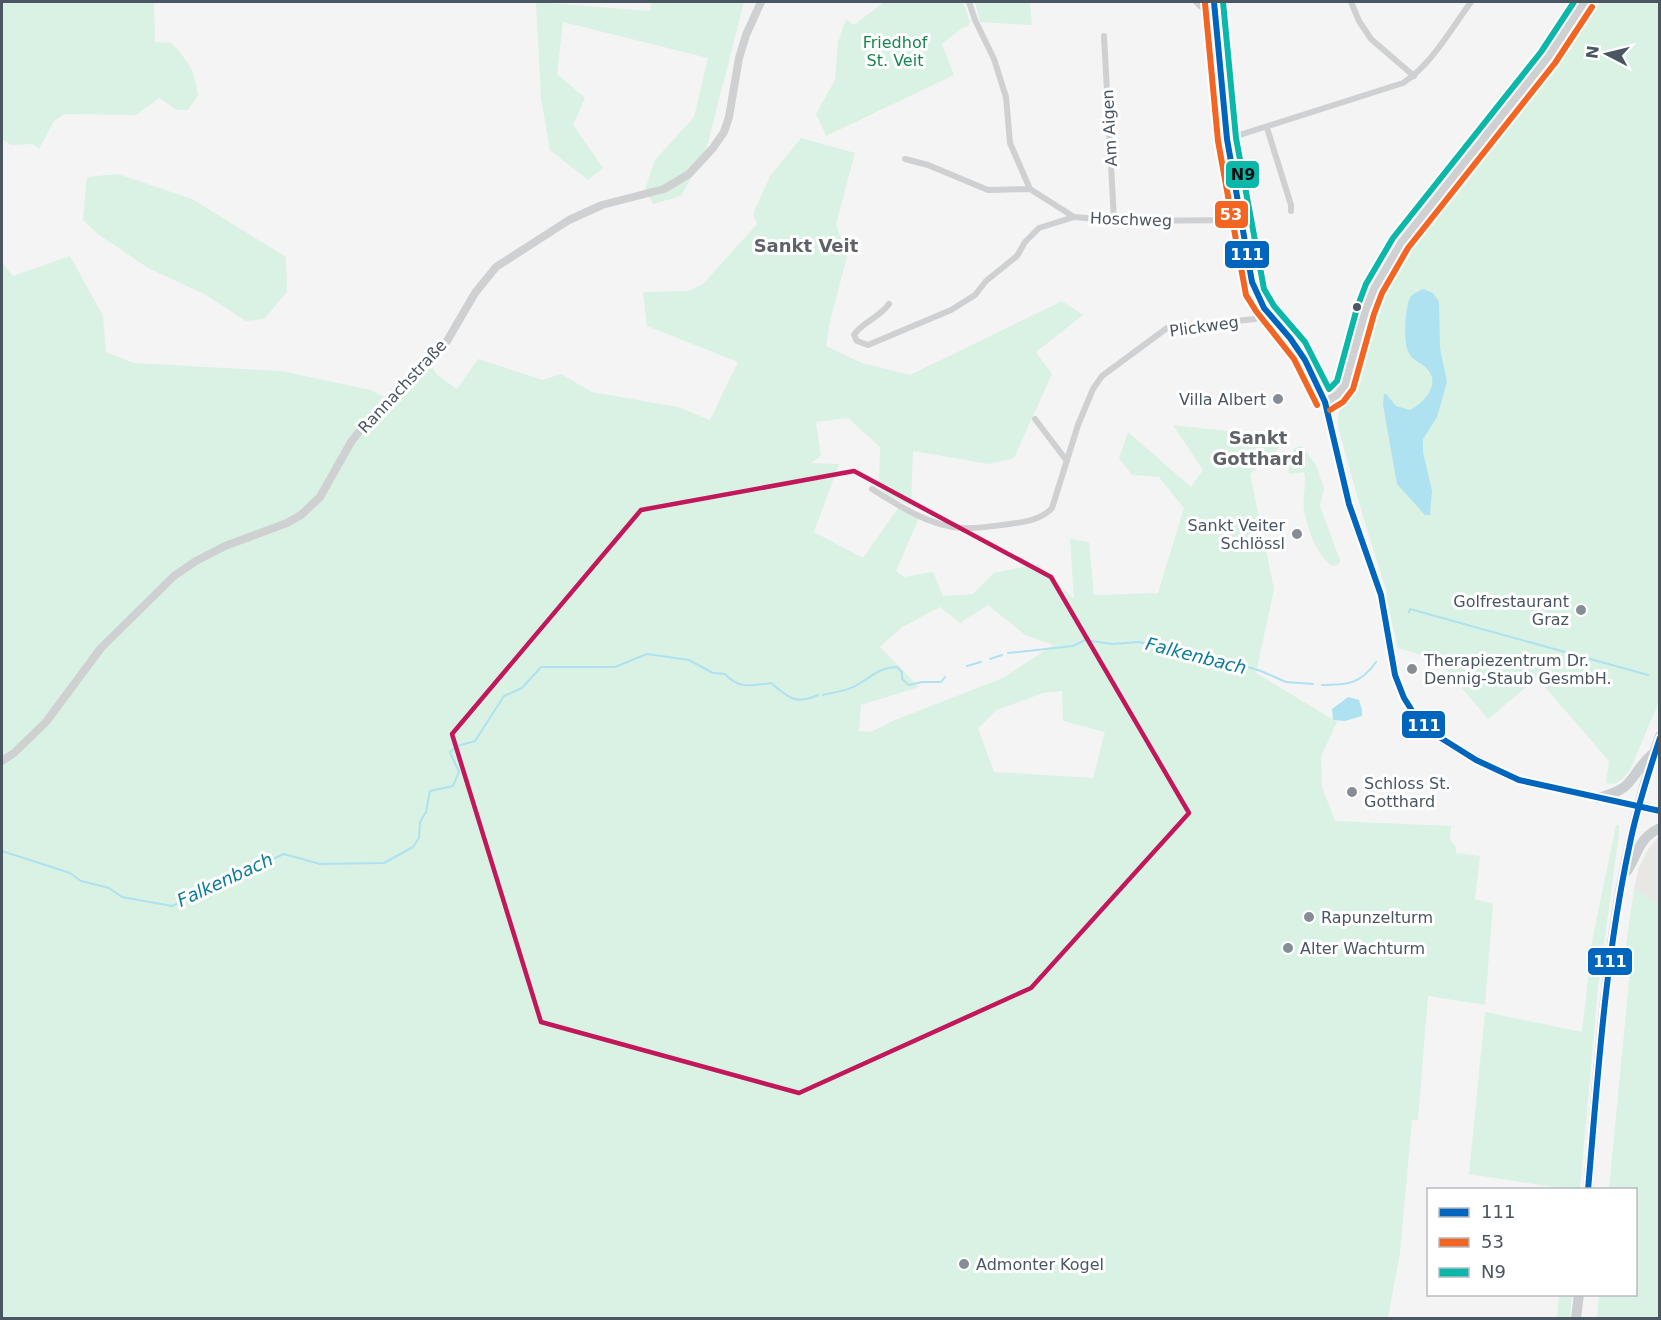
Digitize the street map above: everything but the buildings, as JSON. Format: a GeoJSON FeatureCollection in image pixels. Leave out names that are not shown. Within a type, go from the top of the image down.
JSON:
{"type":"FeatureCollection","features":[{"type":"Feature","properties":{"kind":"main road"},"geometry":{"type":"LineString","coordinates":[[1214,5],[1227,140],[1252,282],[1264,308],[1298,348],[1325,402],[1349,504],[1381,595],[1395,675],[1404,698],[1418,720],[1444,742],[1499,771],[1520,780],[1659,811]]}},
{"type":"Feature","properties":{"kind":"main road"},"geometry":{"type":"LineString","coordinates":[[1588,1188],[1603,1024],[1617,917],[1632,828],[1659,736]]}},
{"type":"Feature","properties":{"kind":"main road"},"geometry":{"type":"LineString","coordinates":[[1598,798],[1613,794],[1629,785],[1643,763],[1653,753]]}},
{"type":"Feature","properties":{"kind":"main road"},"geometry":{"type":"LineString","coordinates":[[1625,874],[1635,859],[1643,839],[1659,828]]}},
{"type":"Feature","properties":{"kind":"main road"},"geometry":{"type":"LineString","coordinates":[[1576,1318],[1579,1296]]}},
{"type":"Feature","properties":{"kind":"street","name":"Rannachstraße"},"geometry":{"type":"LineString","coordinates":[[2,761],[14,753],[46,722],[101,648],[174,576],[225,546],[287,523],[301,515],[320,496],[351,442],[369,419],[436,355],[475,292],[496,267],[569,220],[602,205],[664,189],[689,174],[724,132],[729,117],[739,58],[746,35],[762,2]]}},
{"type":"Feature","properties":{"kind":"street"},"geometry":{"type":"LineString","coordinates":[[905,159],[928,165],[988,190],[1030,189],[1010,142],[1006,97],[997,68],[969,2]]}},
{"type":"Feature","properties":{"kind":"street"},"geometry":{"type":"LineString","coordinates":[[1196,2],[1201,7],[1214,5]]}},
{"type":"Feature","properties":{"kind":"street"},"geometry":{"type":"LineString","coordinates":[[1351,2],[1359,21],[1371,39],[1414,76]]}},
{"type":"Feature","properties":{"kind":"street"},"geometry":{"type":"LineString","coordinates":[[1227,140],[1403,83],[1414,76],[1471,2]]}},
{"type":"Feature","properties":{"kind":"street"},"geometry":{"type":"LineString","coordinates":[[1325,402],[1337,395],[1345,386],[1365,311],[1375,288],[1401,243],[1548,57],[1584,2]]}},
{"type":"Feature","properties":{"kind":"street","name":"Am Aigen"},"geometry":{"type":"LineString","coordinates":[[1104,36],[1114,220]]}},
{"type":"Feature","properties":{"kind":"street"},"geometry":{"type":"LineString","coordinates":[[1267,128],[1291,211]]}},
{"type":"Feature","properties":{"kind":"street","name":"Hoschweg"},"geometry":{"type":"LineString","coordinates":[[1030,189],[1074,217],[1114,220],[1241,220]]}},
{"type":"Feature","properties":{"kind":"street"},"geometry":{"type":"LineString","coordinates":[[889,304],[877,317],[856,330],[854,334],[857,341],[868,345],[951,310],[975,295],[986,281],[1017,256],[1025,242],[1039,228],[1074,217]]}},
{"type":"Feature","properties":{"kind":"street","name":"Plickweg"},"geometry":{"type":"LineString","coordinates":[[872,489],[896,504],[950,526],[984,527],[1025,521],[1046,514],[1052,508],[1083,413],[1096,382],[1102,376],[1167,328],[1255,319],[1264,308]]}},
{"type":"Feature","properties":{"kind":"street"},"geometry":{"type":"LineString","coordinates":[[1035,419],[1067,462]]}},
{"type":"Feature","properties":{"kind":"highlighted area"},"geometry":{"type":"Polygon","coordinates":[[[854,471],[1051,577],[1189,813],[1031,988],[799,1093],[541,1022],[452,734],[641,510],[854,471]]]}},
{"type":"Feature","properties":{"kind":"shaded area"},"geometry":{"type":"Polygon","coordinates":[[[1659,836],[1659,904],[1634,889],[1639,867],[1647,851],[1659,836]]]}},
{"type":"Feature","properties":{"kind":"green space"},"geometry":{"type":"Polygon","coordinates":[[[2,2],[154,2],[155,42],[172,43],[187,61],[195,79],[198,95],[188,110],[177,110],[159,98],[136,115],[64,114],[54,121],[39,149],[33,144],[11,145],[2,139],[2,2]]]}},
{"type":"Feature","properties":{"kind":"green space"},"geometry":{"type":"Polygon","coordinates":[[[536,2],[650,11],[651,2],[744,2],[705,154],[681,196],[653,204],[645,189],[655,160],[694,117],[708,58],[563,22],[557,74],[585,98],[573,125],[603,168],[588,180],[550,150],[541,98],[536,2]]]}},
{"type":"Feature","properties":{"kind":"green space","name":"Friedhof St. Veit"},"geometry":{"type":"Polygon","coordinates":[[[884,2],[963,2],[970,22],[968,26],[942,44],[954,75],[826,136],[816,114],[835,80],[838,42],[846,19],[854,25],[884,2]]]}},
{"type":"Feature","properties":{"kind":"green space"},"geometry":{"type":"Polygon","coordinates":[[[975,2],[1030,2],[1032,25],[980,22],[975,2]]]}},
{"type":"Feature","properties":{"kind":"green space"},"geometry":{"type":"Polygon","coordinates":[[[1600,2],[1659,2],[1660,699],[1630,770],[1614,784],[1606,783],[1609,761],[1537,678],[1488,719],[1438,660],[1398,648],[1386,590],[1338,427],[1339,409],[1350,390],[1355,375],[1364,326],[1379,288],[1407,243],[1477,153],[1524,107],[1584,18],[1589,18],[1600,2]]]}},
{"type":"Feature","properties":{"kind":"green space"},"geometry":{"type":"Polygon","coordinates":[[[801,138],[855,153],[836,224],[847,257],[830,321],[826,346],[862,363],[910,375],[1062,301],[1083,315],[1036,352],[1052,374],[1014,458],[989,464],[913,451],[911,506],[887,495],[879,487],[880,447],[848,418],[816,422],[821,456],[811,463],[839,464],[814,532],[863,558],[898,508],[919,518],[896,571],[904,577],[933,572],[943,596],[973,594],[994,573],[1038,564],[1074,599],[1070,539],[1089,542],[1094,595],[1158,593],[1184,508],[1159,477],[1132,475],[1119,458],[1128,432],[1191,487],[1203,470],[1173,425],[1290,438],[1250,474],[1274,589],[1256,673],[1337,722],[1321,756],[1322,787],[1335,821],[1451,826],[1450,839],[1456,847],[1456,853],[1480,856],[1475,899],[1493,904],[1485,1005],[1428,996],[1418,1120],[1412,1120],[1400,1253],[1388,1318],[2,1318],[2,262],[13,276],[70,256],[103,316],[106,352],[134,363],[281,371],[371,390],[384,397],[425,355],[437,375],[457,389],[478,359],[543,380],[561,374],[592,392],[678,407],[710,420],[738,362],[647,326],[643,292],[688,291],[703,284],[757,224],[753,214],[770,176],[801,138]],[[988,605],[960,623],[940,607],[902,627],[880,647],[919,687],[861,705],[859,731],[871,732],[895,720],[1003,678],[1053,645],[1025,635],[988,605]],[[1062,691],[1043,693],[997,710],[978,728],[994,772],[1093,778],[1105,732],[1063,721],[1062,691]]]}},
{"type":"Feature","properties":{"kind":"green space"},"geometry":{"type":"Polygon","coordinates":[[[118,174],[192,199],[286,257],[287,292],[264,319],[246,321],[204,294],[148,268],[98,234],[83,220],[87,177],[118,174]]]}},
{"type":"Feature","properties":{"kind":"green space"},"geometry":{"type":"Polygon","coordinates":[[[1302,446],[1316,465],[1324,488],[1320,506],[1340,560],[1339,564],[1333,566],[1322,556],[1308,525],[1304,510],[1304,472],[1289,474],[1288,463],[1294,448],[1302,446]]]}},
{"type":"Feature","properties":{"kind":"green space"},"geometry":{"type":"Polygon","coordinates":[[[1616,825],[1619,825],[1598,988],[1580,1188],[1560,1188],[1469,1174],[1485,1012],[1582,1032],[1592,941],[1616,825]]]}},
{"type":"Feature","properties":{"kind":"green space"},"geometry":{"type":"Polygon","coordinates":[[[1634,889],[1659,904],[1659,1318],[1597,1318],[1599,1296],[1637,1296],[1637,1188],[1609,1188],[1630,971],[1622,973],[1634,889]]]}},
{"type":"Feature","properties":{"kind":"green space"},"geometry":{"type":"Polygon","coordinates":[[[1559,1296],[1572,1296],[1570,1318],[1557,1318],[1559,1296]]]}},
{"type":"Feature","properties":{"kind":"water"},"geometry":{"type":"Polygon","coordinates":[[[1423,289],[1433,293],[1439,302],[1440,348],[1447,382],[1437,417],[1423,439],[1423,452],[1432,491],[1430,515],[1425,515],[1397,484],[1383,405],[1384,394],[1386,394],[1396,406],[1410,410],[1422,402],[1430,391],[1432,378],[1430,372],[1411,356],[1406,346],[1406,314],[1409,300],[1412,295],[1423,289]]]}},
{"type":"Feature","properties":{"kind":"water"},"geometry":{"type":"Polygon","coordinates":[[[1348,697],[1359,700],[1362,716],[1345,721],[1333,720],[1332,709],[1348,697]]]}},
{"type":"Feature","properties":{"kind":"waterway","name":"Falkenbach"},"geometry":{"type":"LineString","coordinates":[[1409,612],[1410,609],[1648,675]]}},
{"type":"Feature","properties":{"kind":"waterway","name":"Falkenbach"},"geometry":{"type":"LineString","coordinates":[[1008,653],[1073,646],[1085,640],[1112,644],[1139,642],[1228,661],[1261,671],[1286,682],[1313,684]]}},
{"type":"Feature","properties":{"kind":"waterway","name":"Falkenbach"},"geometry":{"type":"LineString","coordinates":[[2,851],[70,873],[81,881],[109,888],[122,897],[172,906],[226,883],[250,865],[263,863],[284,854],[320,864],[384,863],[413,847],[419,838],[420,822],[426,812],[430,791],[453,786],[459,772],[450,752],[457,746],[475,741],[504,696],[522,688],[541,667],[615,667],[647,654],[689,660],[713,673],[725,674],[741,684],[771,683],[783,693],[798,700],[818,695]]}},
{"type":"Feature","properties":{"kind":"waterway","name":"Falkenbach"},"geometry":{"type":"LineString","coordinates":[[990,659],[1002,655]]}},
{"type":"Feature","properties":{"kind":"waterway","name":"Falkenbach"},"geometry":{"type":"LineString","coordinates":[[967,666],[981,662]]}},
{"type":"Feature","properties":{"kind":"waterway","name":"Falkenbach"},"geometry":{"type":"LineString","coordinates":[[1322,685],[1353,682],[1365,675],[1376,662]]}},
{"type":"Feature","properties":{"kind":"waterway","name":"Falkenbach"},"geometry":{"type":"LineString","coordinates":[[823,695],[849,689],[891,667],[897,667],[902,672],[902,679],[909,685],[941,682],[945,677]]}},
{"type":"Feature","properties":{"kind":"transit line","name":"111"},"geometry":{"type":"LineString","coordinates":[[1214,2],[1227,139],[1252,282],[1264,308],[1290,338],[1305,360],[1325,402],[1349,504],[1381,595],[1395,675],[1404,698],[1418,720],[1433,733],[1476,760],[1519,780],[1660,811]]}},
{"type":"Feature","properties":{"kind":"transit line","name":"N9"},"geometry":{"type":"LineString","coordinates":[[1223,2],[1236,138],[1264,289],[1274,306],[1305,342],[1329,389],[1337,381],[1366,284],[1393,238],[1541,52],[1574,2]]}},
{"type":"Feature","properties":{"kind":"transit line","name":"53"},"geometry":{"type":"LineString","coordinates":[[1205,3],[1218,141],[1246,295],[1294,359],[1317,405]]}},
{"type":"Feature","properties":{"kind":"transit line","name":"53"},"geometry":{"type":"LineString","coordinates":[[1330,410],[1343,402],[1353,389],[1382,293],[1408,248],[1555,63],[1592,7]]}},
{"type":"Feature","properties":{"kind":"transit line","name":"111"},"geometry":{"type":"LineString","coordinates":[[1588,1188],[1603,1018],[1614,933],[1635,820],[1660,738]]}},
{"type":"Feature","properties":{"kind":"place","name":"Villa Albert"},"geometry":{"type":"Point","coordinates":[1278,399]}},
{"type":"Feature","properties":{"kind":"place","name":"Sankt Veiter Schlössl"},"geometry":{"type":"Point","coordinates":[1297,534]}},
{"type":"Feature","properties":{"kind":"place","name":"Golfrestaurant Graz"},"geometry":{"type":"Point","coordinates":[1581,610]}},
{"type":"Feature","properties":{"kind":"place","name":"Therapiezentrum Dr. Dennig-Staub GesmbH."},"geometry":{"type":"Point","coordinates":[1412,669]}},
{"type":"Feature","properties":{"kind":"place","name":"Schloss St. Gotthard"},"geometry":{"type":"Point","coordinates":[1352,792]}},
{"type":"Feature","properties":{"kind":"place","name":"Rapunzelturm"},"geometry":{"type":"Point","coordinates":[1309,917]}},
{"type":"Feature","properties":{"kind":"place","name":"Alter Wachturm"},"geometry":{"type":"Point","coordinates":[1288,948]}},
{"type":"Feature","properties":{"kind":"place","name":"Admonter Kogel"},"geometry":{"type":"Point","coordinates":[964,1264]}},
{"type":"Feature","properties":{"kind":"district","name":"Sankt Veit"},"geometry":{"type":"Point","coordinates":[806,246]}},
{"type":"Feature","properties":{"kind":"district","name":"Sankt Gotthard"},"geometry":{"type":"Point","coordinates":[1258,448]}}]}
